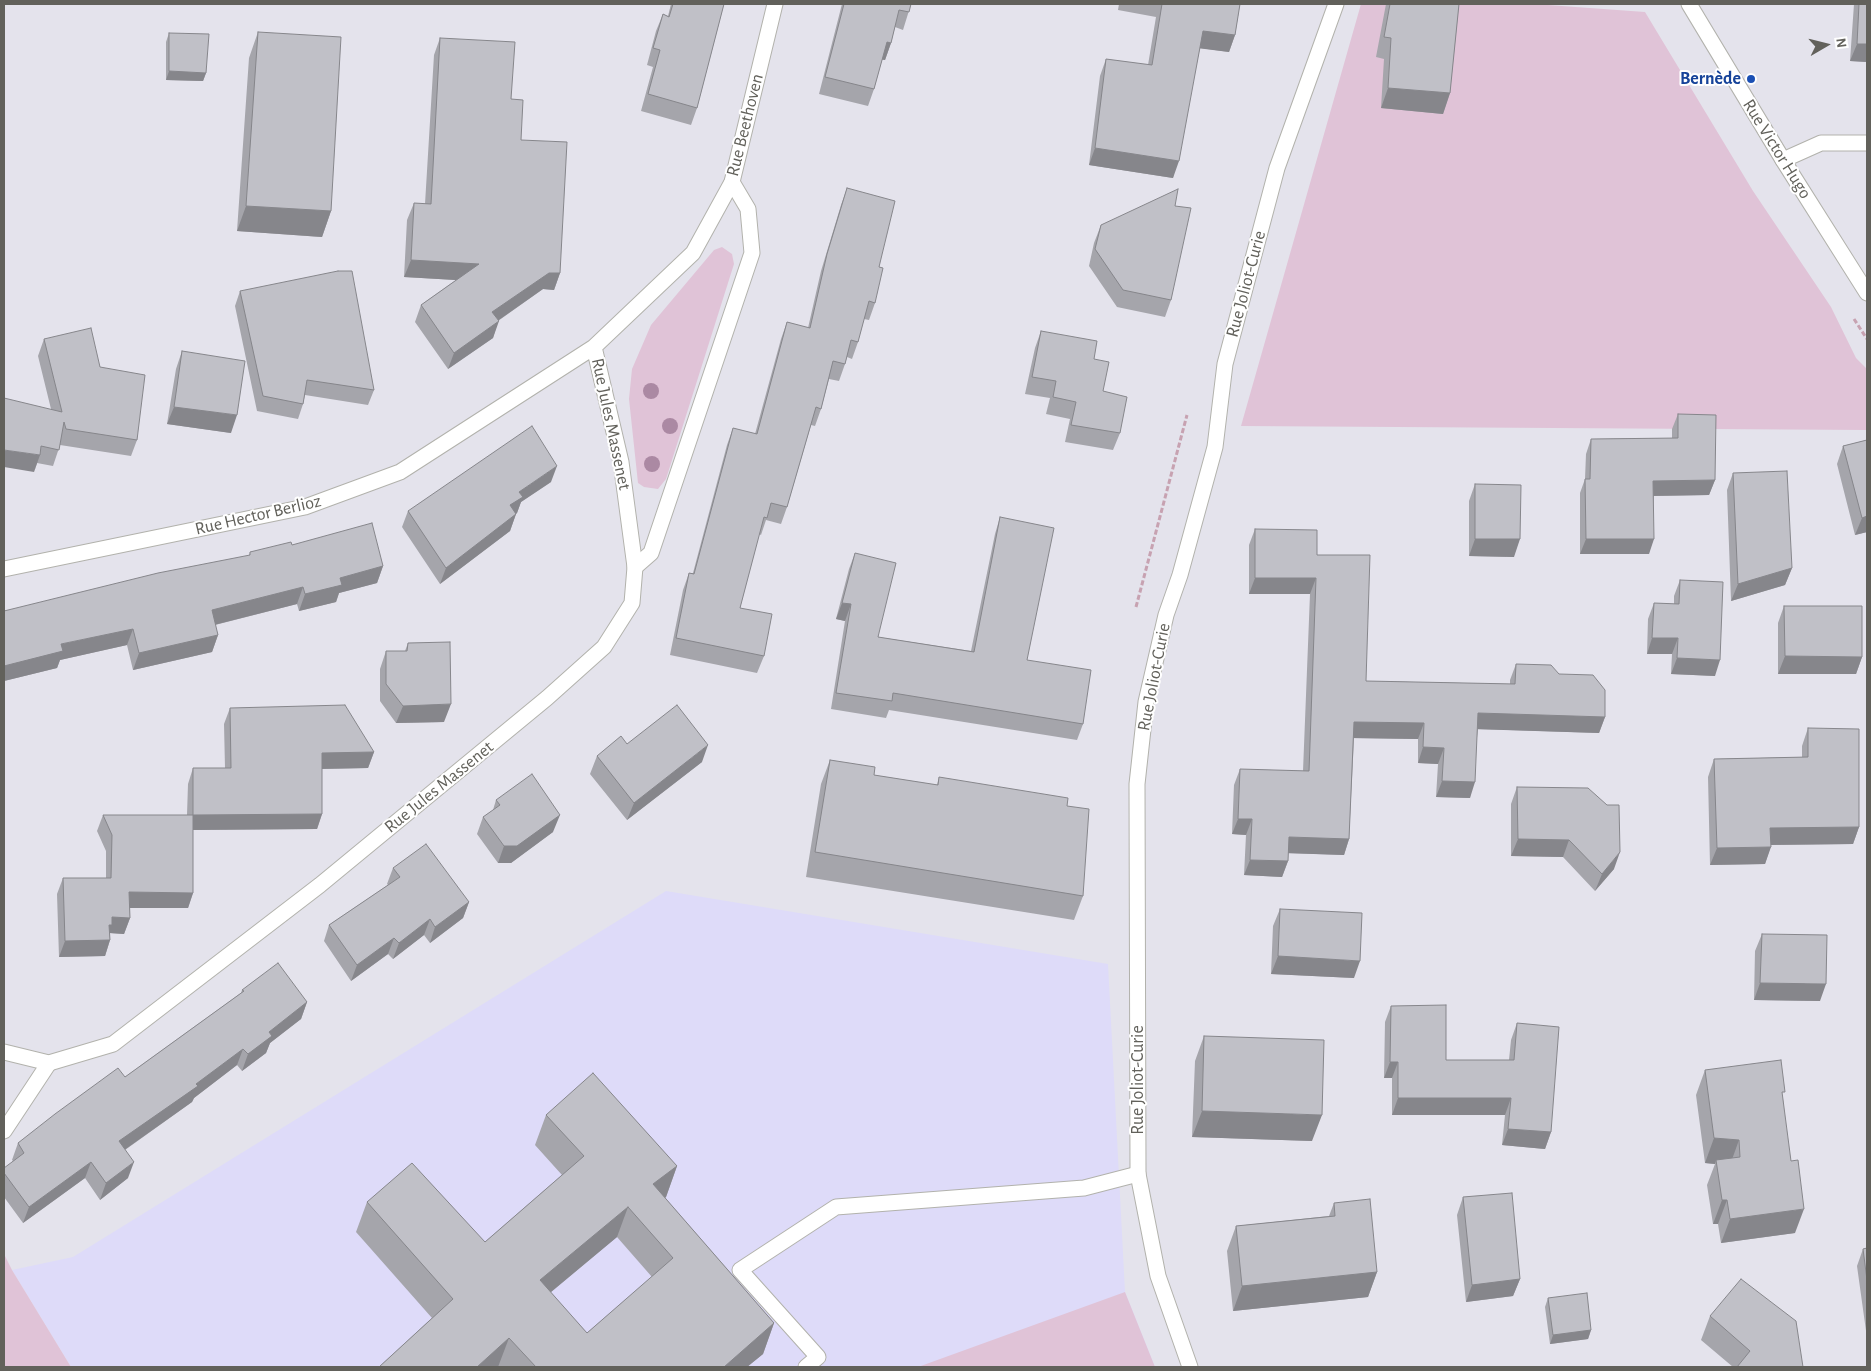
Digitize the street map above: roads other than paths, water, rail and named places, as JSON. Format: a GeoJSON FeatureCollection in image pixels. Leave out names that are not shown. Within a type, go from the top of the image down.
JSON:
{"type":"FeatureCollection","features":[{"type":"Feature","properties":{"kind":"street","name":"Rue Beethoven"},"geometry":{"type":"LineString","coordinates":[[594,347],[693,253],[732,182],[775,4]]}},
{"type":"Feature","properties":{"kind":"street","name":"Rue Joliot-Curie"},"geometry":{"type":"LineString","coordinates":[[1190,1367],[1158,1276],[1138,1174],[1137,784],[1146,702],[1166,615],[1180,575],[1216,447],[1225,364],[1277,168],[1336,4]]}},
{"type":"Feature","properties":{"kind":"street","name":"Rue Victor Hugo"},"geometry":{"type":"LineString","coordinates":[[1689,4],[1783,160],[1867,293]]}},
{"type":"Feature","properties":{"kind":"street"},"geometry":{"type":"LineString","coordinates":[[1783,160],[1821,143],[1867,143]]}},
{"type":"Feature","properties":{"kind":"street"},"geometry":{"type":"LineString","coordinates":[[635,567],[651,553],[752,253],[748,210],[732,182]]}},
{"type":"Feature","properties":{"kind":"street","name":"Rue Jules Massenet"},"geometry":{"type":"LineString","coordinates":[[4,1052],[49,1062],[113,1044],[320,885],[548,698],[604,647],[632,603],[635,567],[621,462],[594,347]]}},
{"type":"Feature","properties":{"kind":"street","name":"Rue Hector Berlioz"},"geometry":{"type":"LineString","coordinates":[[4,569],[305,507],[400,472],[594,347]]}},
{"type":"Feature","properties":{"kind":"street"},"geometry":{"type":"LineString","coordinates":[[4,1131],[49,1062]]}},
{"type":"Feature","properties":{"kind":"street"},"geometry":{"type":"LineString","coordinates":[[806,1367],[818,1357],[740,1270],[836,1207],[1084,1188],[1138,1174]]}},
{"type":"Feature","properties":{"kind":"place","name":"Bernède"},"geometry":{"type":"Point","coordinates":[1751,79]}}]}
